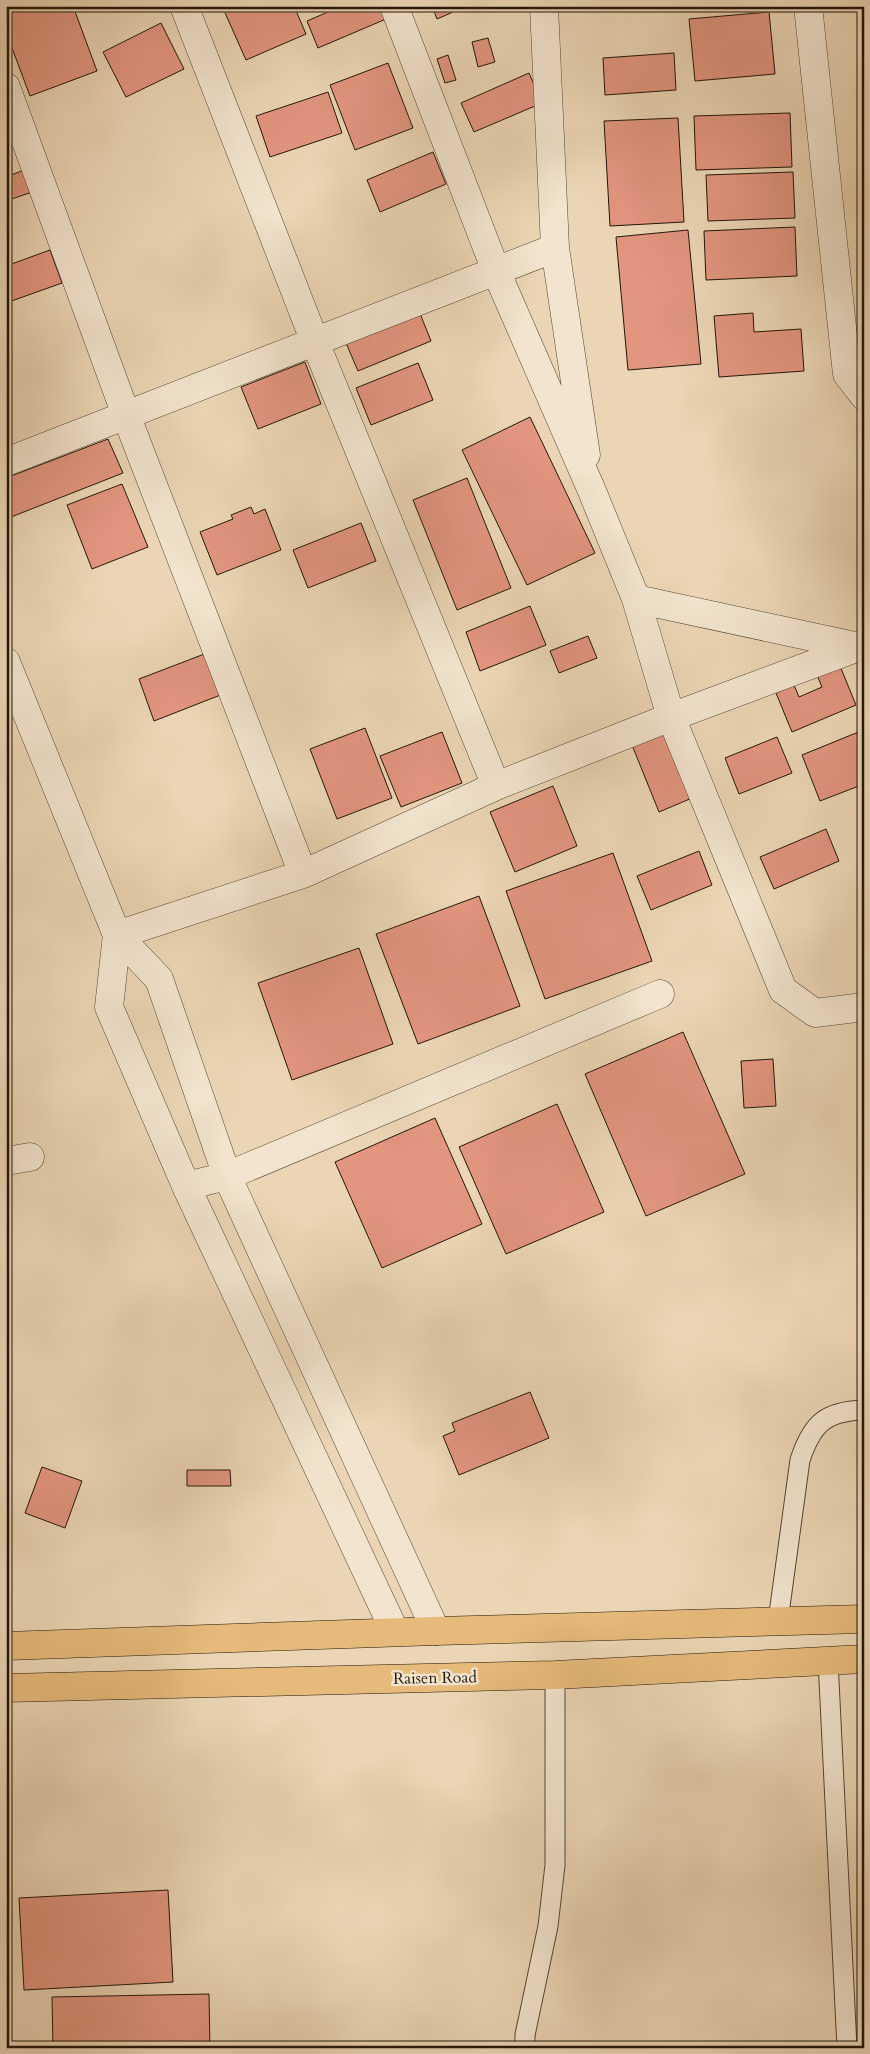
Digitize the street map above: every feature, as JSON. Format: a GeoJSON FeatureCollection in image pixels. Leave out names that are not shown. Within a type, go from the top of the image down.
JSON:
{"type":"FeatureCollection","features":[{"type":"Feature","properties":{"kind":"main road"},"geometry":{"type":"LineString","coordinates":[[6,1646],[395,1632],[864,1619]]}},
{"type":"Feature","properties":{"kind":"main road"},"geometry":{"type":"LineString","coordinates":[[748,1622],[749,1665]]}},
{"type":"Feature","properties":{"kind":"main road","name":"Raisen Road"},"geometry":{"type":"LineString","coordinates":[[6,1688],[556,1675],[864,1659]]}},
{"type":"Feature","properties":{"kind":"street"},"geometry":{"type":"LineString","coordinates":[[184,6],[314,342],[496,786]]}},
{"type":"Feature","properties":{"kind":"street"},"geometry":{"type":"LineString","coordinates":[[394,6],[496,271],[592,491],[636,599],[671,717],[782,990],[815,1012],[864,1007]]}},
{"type":"Feature","properties":{"kind":"street"},"geometry":{"type":"LineString","coordinates":[[544,6],[556,248],[592,491]]}},
{"type":"Feature","properties":{"kind":"street"},"geometry":{"type":"LineString","coordinates":[[808,6],[847,374],[864,396]]}},
{"type":"Feature","properties":{"kind":"street"},"geometry":{"type":"LineString","coordinates":[[6,87],[126,414],[303,874]]}},
{"type":"Feature","properties":{"kind":"street"},"geometry":{"type":"LineString","coordinates":[[6,462],[556,248]]}},
{"type":"Feature","properties":{"kind":"street"},"geometry":{"type":"LineString","coordinates":[[636,599],[861,653]]}},
{"type":"Feature","properties":{"kind":"street"},"geometry":{"type":"LineString","coordinates":[[117,935],[303,874],[496,786],[671,717],[861,653]]}},
{"type":"Feature","properties":{"kind":"street"},"geometry":{"type":"LineString","coordinates":[[6,662],[117,935],[159,979],[227,1176],[436,1631]]}},
{"type":"Feature","properties":{"kind":"street"},"geometry":{"type":"LineString","coordinates":[[117,935],[109,1007],[186,1186],[395,1632]]}},
{"type":"Feature","properties":{"kind":"street"},"geometry":{"type":"LineString","coordinates":[[186,1186],[227,1176],[660,994]]}},
{"type":"Feature","properties":{"kind":"lane"},"geometry":{"type":"LineString","coordinates":[[778,1622],[800,1460],[805,1444],[822,1420],[848,1410],[864,1410]]}},
{"type":"Feature","properties":{"kind":"lane"},"geometry":{"type":"LineString","coordinates":[[828,1660],[847,2048]]}},
{"type":"Feature","properties":{"kind":"lane"},"geometry":{"type":"LineString","coordinates":[[525,2048],[525,2035],[548,1926],[556,1866],[556,1675]]}},
{"type":"Feature","properties":{"kind":"building"},"geometry":{"type":"Polygon","coordinates":[[[12,6],[73,6],[97,71],[30,96],[6,32],[6,8],[12,6]]]}},
{"type":"Feature","properties":{"kind":"building"},"geometry":{"type":"Polygon","coordinates":[[[222,6],[294,6],[306,34],[246,60],[222,6]]]}},
{"type":"Feature","properties":{"kind":"building"},"geometry":{"type":"Polygon","coordinates":[[[342,6],[381,6],[386,19],[318,48],[307,21],[342,6]]]}},
{"type":"Feature","properties":{"kind":"building"},"geometry":{"type":"Polygon","coordinates":[[[432,6],[467,6],[437,19],[432,6]]]}},
{"type":"Feature","properties":{"kind":"building"},"geometry":{"type":"Polygon","coordinates":[[[769,12],[775,74],[695,81],[689,19],[769,12]]]}},
{"type":"Feature","properties":{"kind":"building"},"geometry":{"type":"Polygon","coordinates":[[[161,23],[184,69],[126,97],[103,52],[161,23]]]}},
{"type":"Feature","properties":{"kind":"building"},"geometry":{"type":"Polygon","coordinates":[[[488,38],[495,62],[478,67],[472,42],[488,38]]]}},
{"type":"Feature","properties":{"kind":"building"},"geometry":{"type":"Polygon","coordinates":[[[674,53],[676,90],[605,95],[603,58],[674,53]]]}},
{"type":"Feature","properties":{"kind":"building"},"geometry":{"type":"Polygon","coordinates":[[[448,55],[456,80],[445,83],[437,59],[448,55]]]}},
{"type":"Feature","properties":{"kind":"building"},"geometry":{"type":"Polygon","coordinates":[[[388,63],[413,128],[355,150],[330,85],[388,63]]]}},
{"type":"Feature","properties":{"kind":"building"},"geometry":{"type":"Polygon","coordinates":[[[529,73],[542,103],[474,132],[461,103],[529,73]]]}},
{"type":"Feature","properties":{"kind":"building"},"geometry":{"type":"Polygon","coordinates":[[[328,92],[342,133],[270,157],[256,116],[328,92]]]}},
{"type":"Feature","properties":{"kind":"building"},"geometry":{"type":"Polygon","coordinates":[[[790,113],[792,167],[696,170],[694,116],[790,113]]]}},
{"type":"Feature","properties":{"kind":"building"},"geometry":{"type":"Polygon","coordinates":[[[678,118],[684,222],[610,226],[604,121],[678,118]]]}},
{"type":"Feature","properties":{"kind":"building"},"geometry":{"type":"Polygon","coordinates":[[[433,152],[446,184],[380,212],[367,180],[433,152]]]}},
{"type":"Feature","properties":{"kind":"building"},"geometry":{"type":"Polygon","coordinates":[[[27,169],[35,191],[6,201],[6,177],[27,169]]]}},
{"type":"Feature","properties":{"kind":"building"},"geometry":{"type":"Polygon","coordinates":[[[793,172],[795,218],[708,221],[706,175],[793,172]]]}},
{"type":"Feature","properties":{"kind":"building"},"geometry":{"type":"Polygon","coordinates":[[[795,227],[797,276],[706,280],[704,231],[795,227]]]}},
{"type":"Feature","properties":{"kind":"building"},"geometry":{"type":"Polygon","coordinates":[[[688,230],[701,364],[628,370],[616,237],[688,230]]]}},
{"type":"Feature","properties":{"kind":"building"},"geometry":{"type":"Polygon","coordinates":[[[50,250],[62,283],[6,303],[6,266],[50,250]]]}},
{"type":"Feature","properties":{"kind":"building"},"geometry":{"type":"Polygon","coordinates":[[[417,306],[431,341],[358,371],[343,336],[417,306]]]}},
{"type":"Feature","properties":{"kind":"building"},"geometry":{"type":"Polygon","coordinates":[[[753,313],[754,332],[801,329],[804,371],[719,377],[714,316],[753,313]]]}},
{"type":"Feature","properties":{"kind":"building"},"geometry":{"type":"Polygon","coordinates":[[[305,362],[321,404],[258,429],[241,387],[305,362]]]}},
{"type":"Feature","properties":{"kind":"building"},"geometry":{"type":"Polygon","coordinates":[[[418,363],[433,400],[371,425],[356,388],[418,363]]]}},
{"type":"Feature","properties":{"kind":"building"},"geometry":{"type":"Polygon","coordinates":[[[530,417],[595,553],[527,585],[462,450],[530,417]]]}},
{"type":"Feature","properties":{"kind":"building"},"geometry":{"type":"Polygon","coordinates":[[[108,439],[123,473],[6,519],[6,478],[108,439]]]}},
{"type":"Feature","properties":{"kind":"building"},"geometry":{"type":"Polygon","coordinates":[[[467,478],[511,588],[457,610],[413,500],[467,478]]]}},
{"type":"Feature","properties":{"kind":"building"},"geometry":{"type":"Polygon","coordinates":[[[122,484],[148,547],[92,569],[67,505],[122,484]]]}},
{"type":"Feature","properties":{"kind":"building"},"geometry":{"type":"Polygon","coordinates":[[[251,507],[254,514],[265,509],[281,550],[217,575],[200,532],[233,519],[231,515],[251,507]]]}},
{"type":"Feature","properties":{"kind":"building"},"geometry":{"type":"Polygon","coordinates":[[[361,523],[376,561],[308,588],[293,550],[361,523]]]}},
{"type":"Feature","properties":{"kind":"building"},"geometry":{"type":"Polygon","coordinates":[[[530,606],[546,645],[480,671],[466,632],[530,606]]]}},
{"type":"Feature","properties":{"kind":"building"},"geometry":{"type":"Polygon","coordinates":[[[588,636],[597,658],[559,673],[550,651],[588,636]]]}},
{"type":"Feature","properties":{"kind":"building"},"geometry":{"type":"Polygon","coordinates":[[[207,653],[223,694],[154,721],[139,679],[207,653]]]}},
{"type":"Feature","properties":{"kind":"building"},"geometry":{"type":"Polygon","coordinates":[[[840,666],[856,705],[792,732],[776,693],[794,685],[799,697],[822,687],[817,675],[840,666]]]}},
{"type":"Feature","properties":{"kind":"building"},"geometry":{"type":"Polygon","coordinates":[[[365,728],[392,798],[337,819],[310,749],[365,728]]]}},
{"type":"Feature","properties":{"kind":"building"},"geometry":{"type":"Polygon","coordinates":[[[861,731],[864,738],[864,784],[820,801],[802,755],[861,731]]]}},
{"type":"Feature","properties":{"kind":"building"},"geometry":{"type":"Polygon","coordinates":[[[442,732],[462,783],[401,807],[380,756],[442,732]]]}},
{"type":"Feature","properties":{"kind":"building"},"geometry":{"type":"Polygon","coordinates":[[[664,732],[692,798],[659,812],[632,745],[664,732]]]}},
{"type":"Feature","properties":{"kind":"building"},"geometry":{"type":"Polygon","coordinates":[[[777,737],[792,773],[739,794],[725,758],[777,737]]]}},
{"type":"Feature","properties":{"kind":"building"},"geometry":{"type":"Polygon","coordinates":[[[553,786],[577,846],[515,872],[490,812],[553,786]]]}},
{"type":"Feature","properties":{"kind":"building"},"geometry":{"type":"Polygon","coordinates":[[[826,829],[839,861],[774,889],[760,857],[826,829]]]}},
{"type":"Feature","properties":{"kind":"building"},"geometry":{"type":"Polygon","coordinates":[[[699,851],[712,885],[651,910],[637,876],[699,851]]]}},
{"type":"Feature","properties":{"kind":"building"},"geometry":{"type":"Polygon","coordinates":[[[613,853],[652,961],[545,999],[506,891],[613,853]]]}},
{"type":"Feature","properties":{"kind":"building"},"geometry":{"type":"Polygon","coordinates":[[[479,896],[520,1006],[418,1044],[376,934],[479,896]]]}},
{"type":"Feature","properties":{"kind":"building"},"geometry":{"type":"Polygon","coordinates":[[[359,948],[393,1044],[292,1080],[258,983],[359,948]]]}},
{"type":"Feature","properties":{"kind":"building"},"geometry":{"type":"Polygon","coordinates":[[[683,1032],[745,1174],[646,1216],[585,1074],[683,1032]]]}},
{"type":"Feature","properties":{"kind":"building"},"geometry":{"type":"Polygon","coordinates":[[[773,1059],[776,1106],[744,1108],[741,1061],[773,1059]]]}},
{"type":"Feature","properties":{"kind":"building"},"geometry":{"type":"Polygon","coordinates":[[[557,1104],[604,1212],[506,1254],[459,1147],[557,1104]]]}},
{"type":"Feature","properties":{"kind":"building"},"geometry":{"type":"Polygon","coordinates":[[[435,1118],[482,1224],[382,1268],[335,1162],[435,1118]]]}},
{"type":"Feature","properties":{"kind":"building"},"geometry":{"type":"Polygon","coordinates":[[[530,1392],[549,1438],[459,1475],[443,1436],[455,1431],[452,1423],[530,1392]]]}},
{"type":"Feature","properties":{"kind":"building"},"geometry":{"type":"Polygon","coordinates":[[[42,1467],[82,1481],[65,1528],[25,1513],[42,1467]]]}},
{"type":"Feature","properties":{"kind":"building"},"geometry":{"type":"Polygon","coordinates":[[[187,1470],[230,1470],[231,1486],[187,1486],[187,1470]]]}},
{"type":"Feature","properties":{"kind":"building"},"geometry":{"type":"Polygon","coordinates":[[[168,1890],[173,1982],[24,1990],[19,1898],[168,1890]]]}},
{"type":"Feature","properties":{"kind":"building"},"geometry":{"type":"Polygon","coordinates":[[[209,1994],[210,2048],[53,2048],[52,1997],[209,1994]]]}}]}
